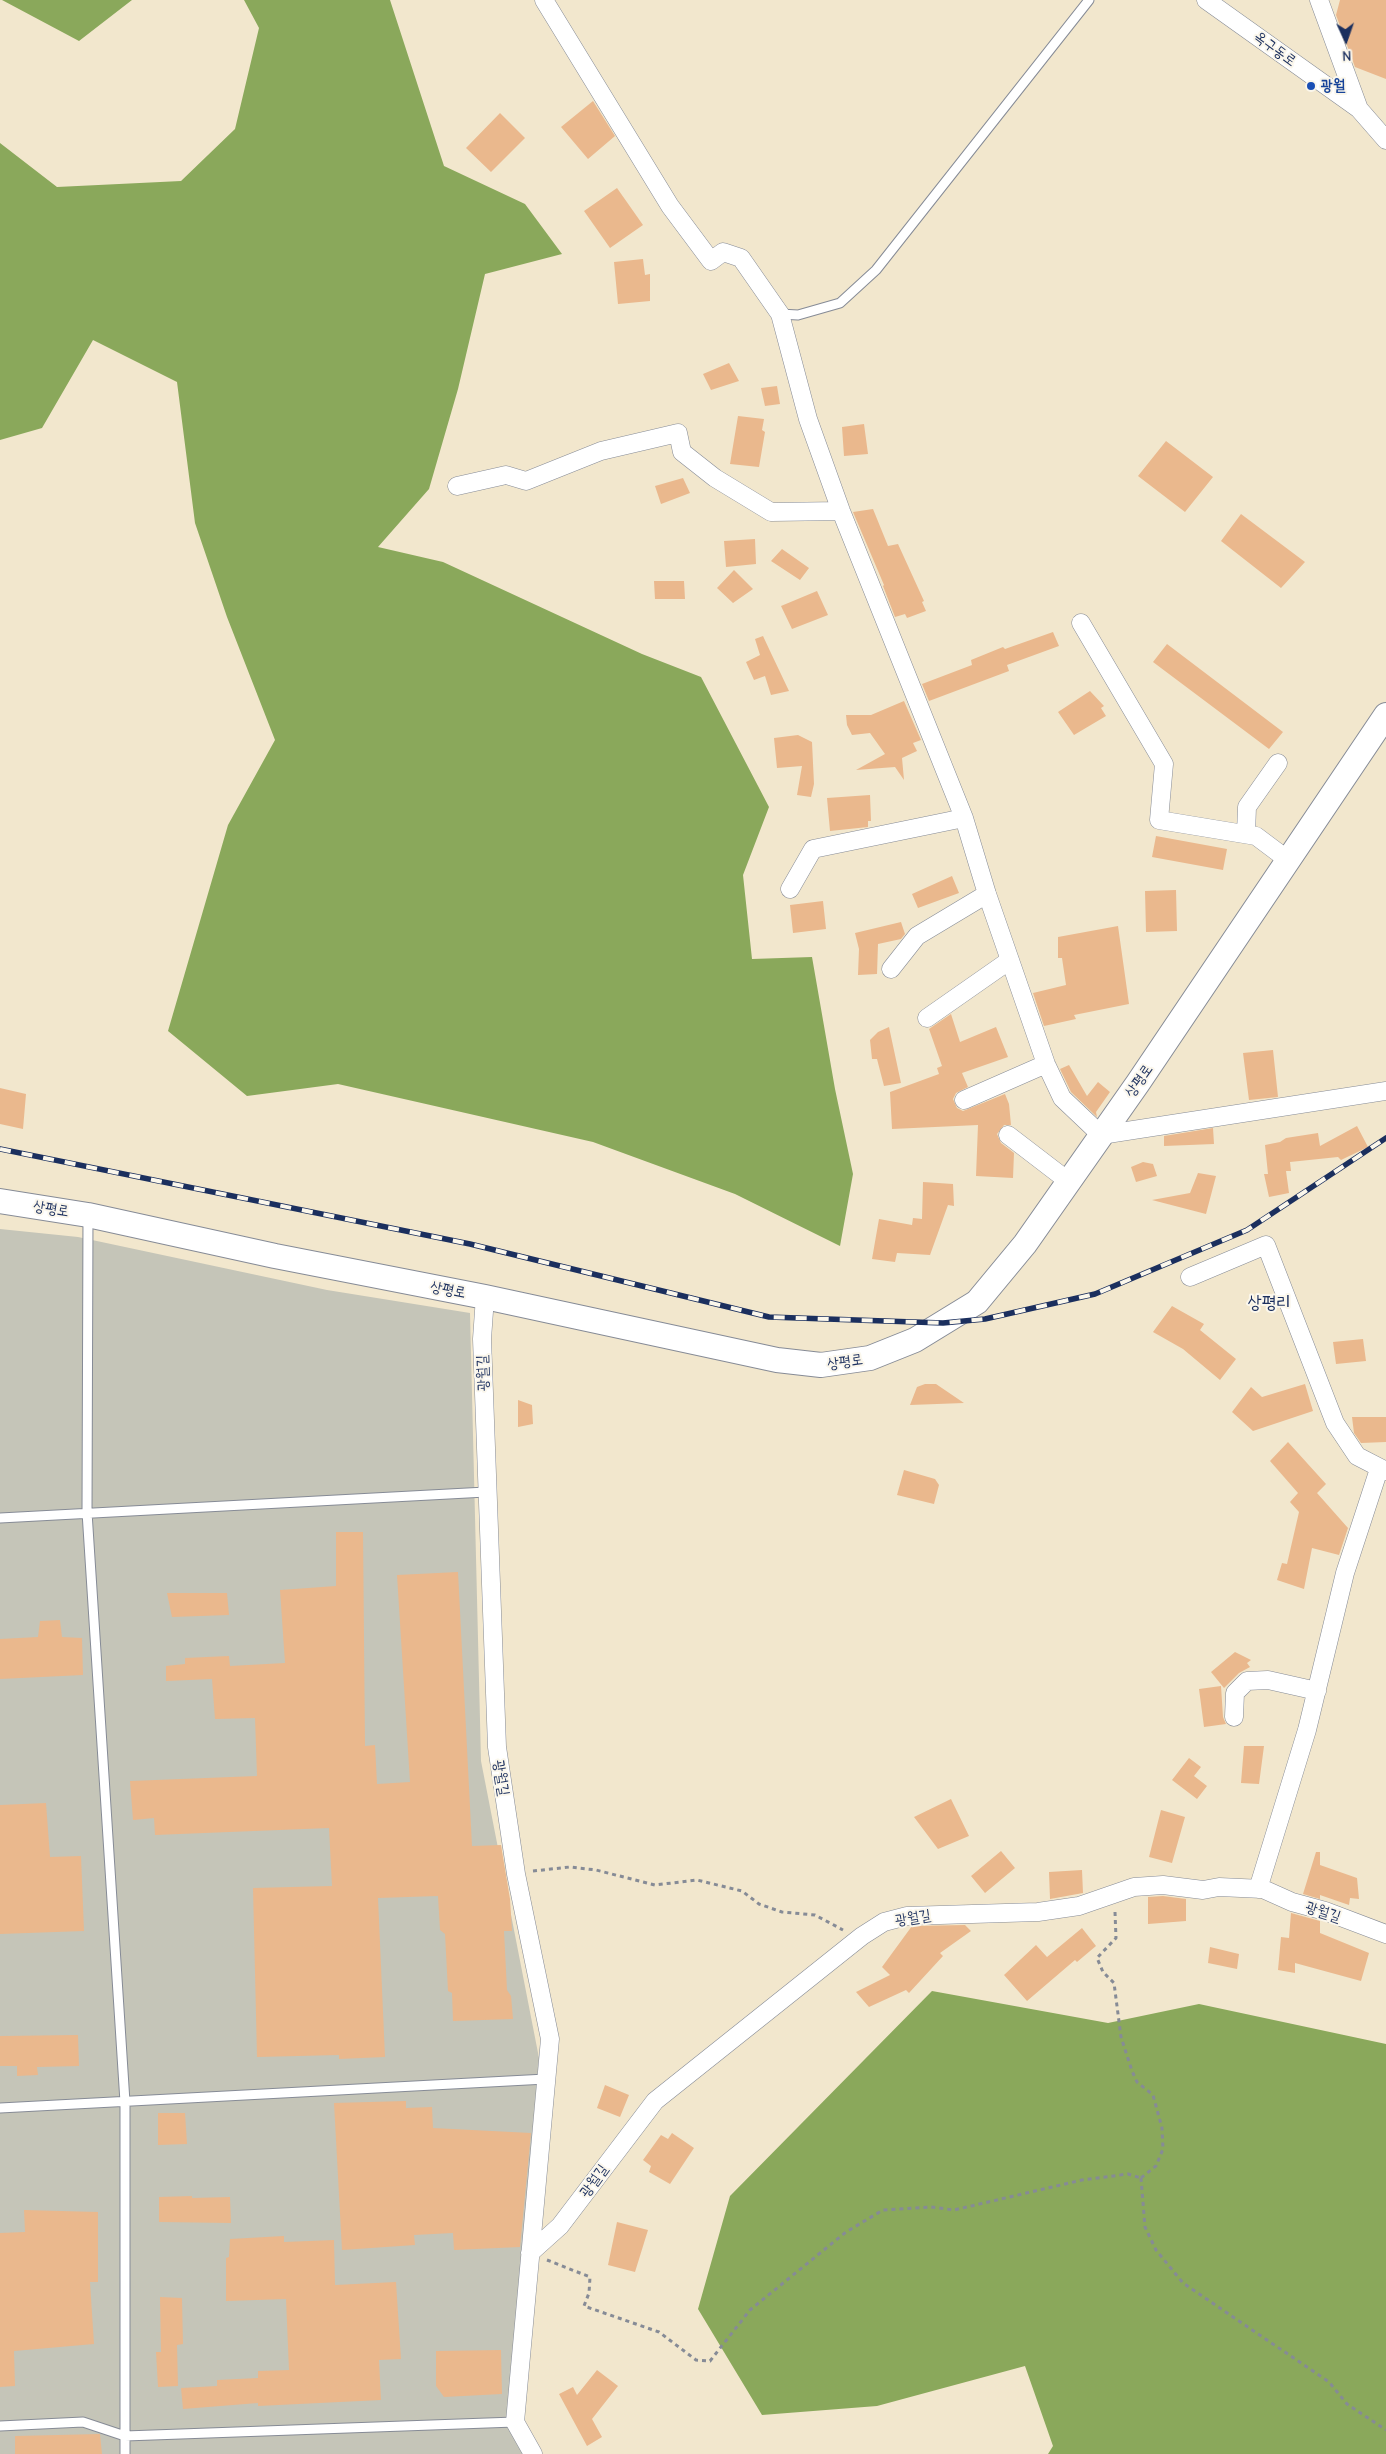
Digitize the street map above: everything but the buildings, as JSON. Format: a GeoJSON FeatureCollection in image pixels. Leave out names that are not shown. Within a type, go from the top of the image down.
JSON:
{"type":"FeatureCollection","features":[{"type":"Feature","properties":{"kind":"main road","name":"상평로"},"geometry":{"type":"LineString","coordinates":[[0,1201],[88,1215],[275,1256],[485,1297],[777,1360],[821,1365],[870,1358],[914,1340],[977,1302],[1025,1244],[1386,715]]}},
{"type":"Feature","properties":{"kind":"street"},"geometry":{"type":"LineString","coordinates":[[544,0],[670,206],[711,261],[723,252],[740,258],[780,314],[808,419],[841,511],[964,818],[987,894],[1046,1064],[1062,1098],[1100,1135],[1386,1091]]}},
{"type":"Feature","properties":{"kind":"street","name":"옥구동로"},"geometry":{"type":"LineString","coordinates":[[1206,0],[1359,109],[1386,140]]}},
{"type":"Feature","properties":{"kind":"street"},"geometry":{"type":"LineString","coordinates":[[1319,0],[1359,109]]}},
{"type":"Feature","properties":{"kind":"street"},"geometry":{"type":"LineString","coordinates":[[457,486],[506,475],[526,481],[601,451],[678,433],[682,452],[715,478],[771,512],[841,511]]}},
{"type":"Feature","properties":{"kind":"street"},"geometry":{"type":"LineString","coordinates":[[1081,623],[1164,764],[1159,820],[1256,836],[1288,860]]}},
{"type":"Feature","properties":{"kind":"street"},"geometry":{"type":"LineString","coordinates":[[1246,834],[1247,807],[1278,763]]}},
{"type":"Feature","properties":{"kind":"street"},"geometry":{"type":"LineString","coordinates":[[790,889],[813,849],[964,818]]}},
{"type":"Feature","properties":{"kind":"street"},"geometry":{"type":"LineString","coordinates":[[892,969],[917,936],[987,894]]}},
{"type":"Feature","properties":{"kind":"street"},"geometry":{"type":"LineString","coordinates":[[927,1018],[1010,960]]}},
{"type":"Feature","properties":{"kind":"street"},"geometry":{"type":"LineString","coordinates":[[964,1100],[1046,1064]]}},
{"type":"Feature","properties":{"kind":"street"},"geometry":{"type":"LineString","coordinates":[[1008,1135],[1068,1181]]}},
{"type":"Feature","properties":{"kind":"street"},"geometry":{"type":"LineString","coordinates":[[1190,1277],[1266,1245],[1336,1423],[1357,1456],[1382,1470],[1345,1573],[1307,1730],[1258,1889]]}},
{"type":"Feature","properties":{"kind":"street","name":"광월길"},"geometry":{"type":"LineString","coordinates":[[485,1297],[482,1339],[486,1492],[497,1747],[516,1874],[550,2038],[515,2422]]}},
{"type":"Feature","properties":{"kind":"street"},"geometry":{"type":"LineString","coordinates":[[1234,1717],[1235,1693],[1247,1681],[1268,1680],[1317,1691]]}},
{"type":"Feature","properties":{"kind":"street","name":"광월길"},"geometry":{"type":"LineString","coordinates":[[530,2253],[560,2226],[655,2101],[862,1936],[884,1922],[907,1916],[1038,1912],[1079,1906],[1134,1887],[1163,1884],[1203,1890],[1219,1887],[1258,1889],[1386,1934]]}},
{"type":"Feature","properties":{"kind":"street"},"geometry":{"type":"LineString","coordinates":[[515,2422],[533,2454]]}},
{"type":"Feature","properties":{"kind":"lane"},"geometry":{"type":"LineString","coordinates":[[780,314],[798,315],[840,304],[876,270],[1090,0]]}},
{"type":"Feature","properties":{"kind":"lane"},"geometry":{"type":"LineString","coordinates":[[88,1215],[87,1512],[125,2102],[126,2454]]}},
{"type":"Feature","properties":{"kind":"lane"},"geometry":{"type":"LineString","coordinates":[[0,1518],[486,1492]]}},
{"type":"Feature","properties":{"kind":"lane"},"geometry":{"type":"LineString","coordinates":[[0,2108],[546,2078]]}},
{"type":"Feature","properties":{"kind":"lane"},"geometry":{"type":"LineString","coordinates":[[0,2426],[83,2422],[125,2436],[515,2422]]}},
{"type":"Feature","properties":{"kind":"path"},"geometry":{"type":"LineString","coordinates":[[516,1874],[570,1867],[596,1870],[655,1885],[697,1880],[742,1891],[759,1904],[782,1912],[815,1915],[848,1933],[862,1936]]}},
{"type":"Feature","properties":{"kind":"path"},"geometry":{"type":"LineString","coordinates":[[1112,1894],[1116,1938],[1097,1958],[1103,1972],[1114,1983],[1121,2037],[1132,2071],[1137,2082],[1153,2095],[1162,2128],[1163,2149],[1156,2166],[1141,2178]]}},
{"type":"Feature","properties":{"kind":"path"},"geometry":{"type":"LineString","coordinates":[[530,2253],[590,2277],[589,2293],[584,2306],[659,2332],[696,2360],[710,2361],[750,2310],[846,2232],[883,2210],[931,2207],[954,2210],[1082,2180],[1128,2174],[1141,2178]]}},
{"type":"Feature","properties":{"kind":"path"},"geometry":{"type":"LineString","coordinates":[[1141,2178],[1145,2227],[1156,2250],[1183,2283],[1329,2382],[1348,2404],[1386,2430]]}},
{"type":"Feature","properties":{"kind":"shaded area"},"geometry":{"type":"Polygon","coordinates":[[[0,1229],[78,1237],[327,1290],[470,1313],[481,1761],[539,2058],[508,2411],[528,2454],[0,2454],[0,1229]]]}},
{"type":"Feature","properties":{"kind":"green space"},"geometry":{"type":"Polygon","coordinates":[[[2,0],[132,0],[79,41],[2,0]]]}},
{"type":"Feature","properties":{"kind":"green space"},"geometry":{"type":"Polygon","coordinates":[[[244,0],[390,0],[444,166],[525,204],[562,254],[485,274],[458,389],[429,489],[378,547],[443,562],[642,654],[701,677],[769,807],[743,875],[752,959],[812,957],[835,1089],[853,1174],[840,1246],[735,1194],[593,1142],[338,1084],[247,1096],[168,1031],[228,825],[275,740],[227,617],[195,523],[177,382],[93,340],[42,428],[0,440],[0,143],[57,187],[181,181],[235,129],[259,28],[244,0]]]}},
{"type":"Feature","properties":{"kind":"green space"},"geometry":{"type":"Polygon","coordinates":[[[932,1991],[1108,2023],[1199,2004],[1386,2044],[1386,2454],[1048,2454],[1053,2446],[1025,2366],[877,2406],[762,2415],[698,2309],[730,2196],[932,1991]]]}},
{"type":"Feature","properties":{"kind":"railway"},"geometry":{"type":"LineString","coordinates":[[0,1149],[470,1244],[769,1317],[943,1323],[985,1319],[1095,1294],[1247,1230],[1386,1138]]}},
{"type":"Feature","properties":{"kind":"place","name":"광월"},"geometry":{"type":"Point","coordinates":[1311,86]}},
{"type":"Feature","properties":{"kind":"district","name":"상평리"},"geometry":{"type":"Point","coordinates":[1269,1303]}}]}
